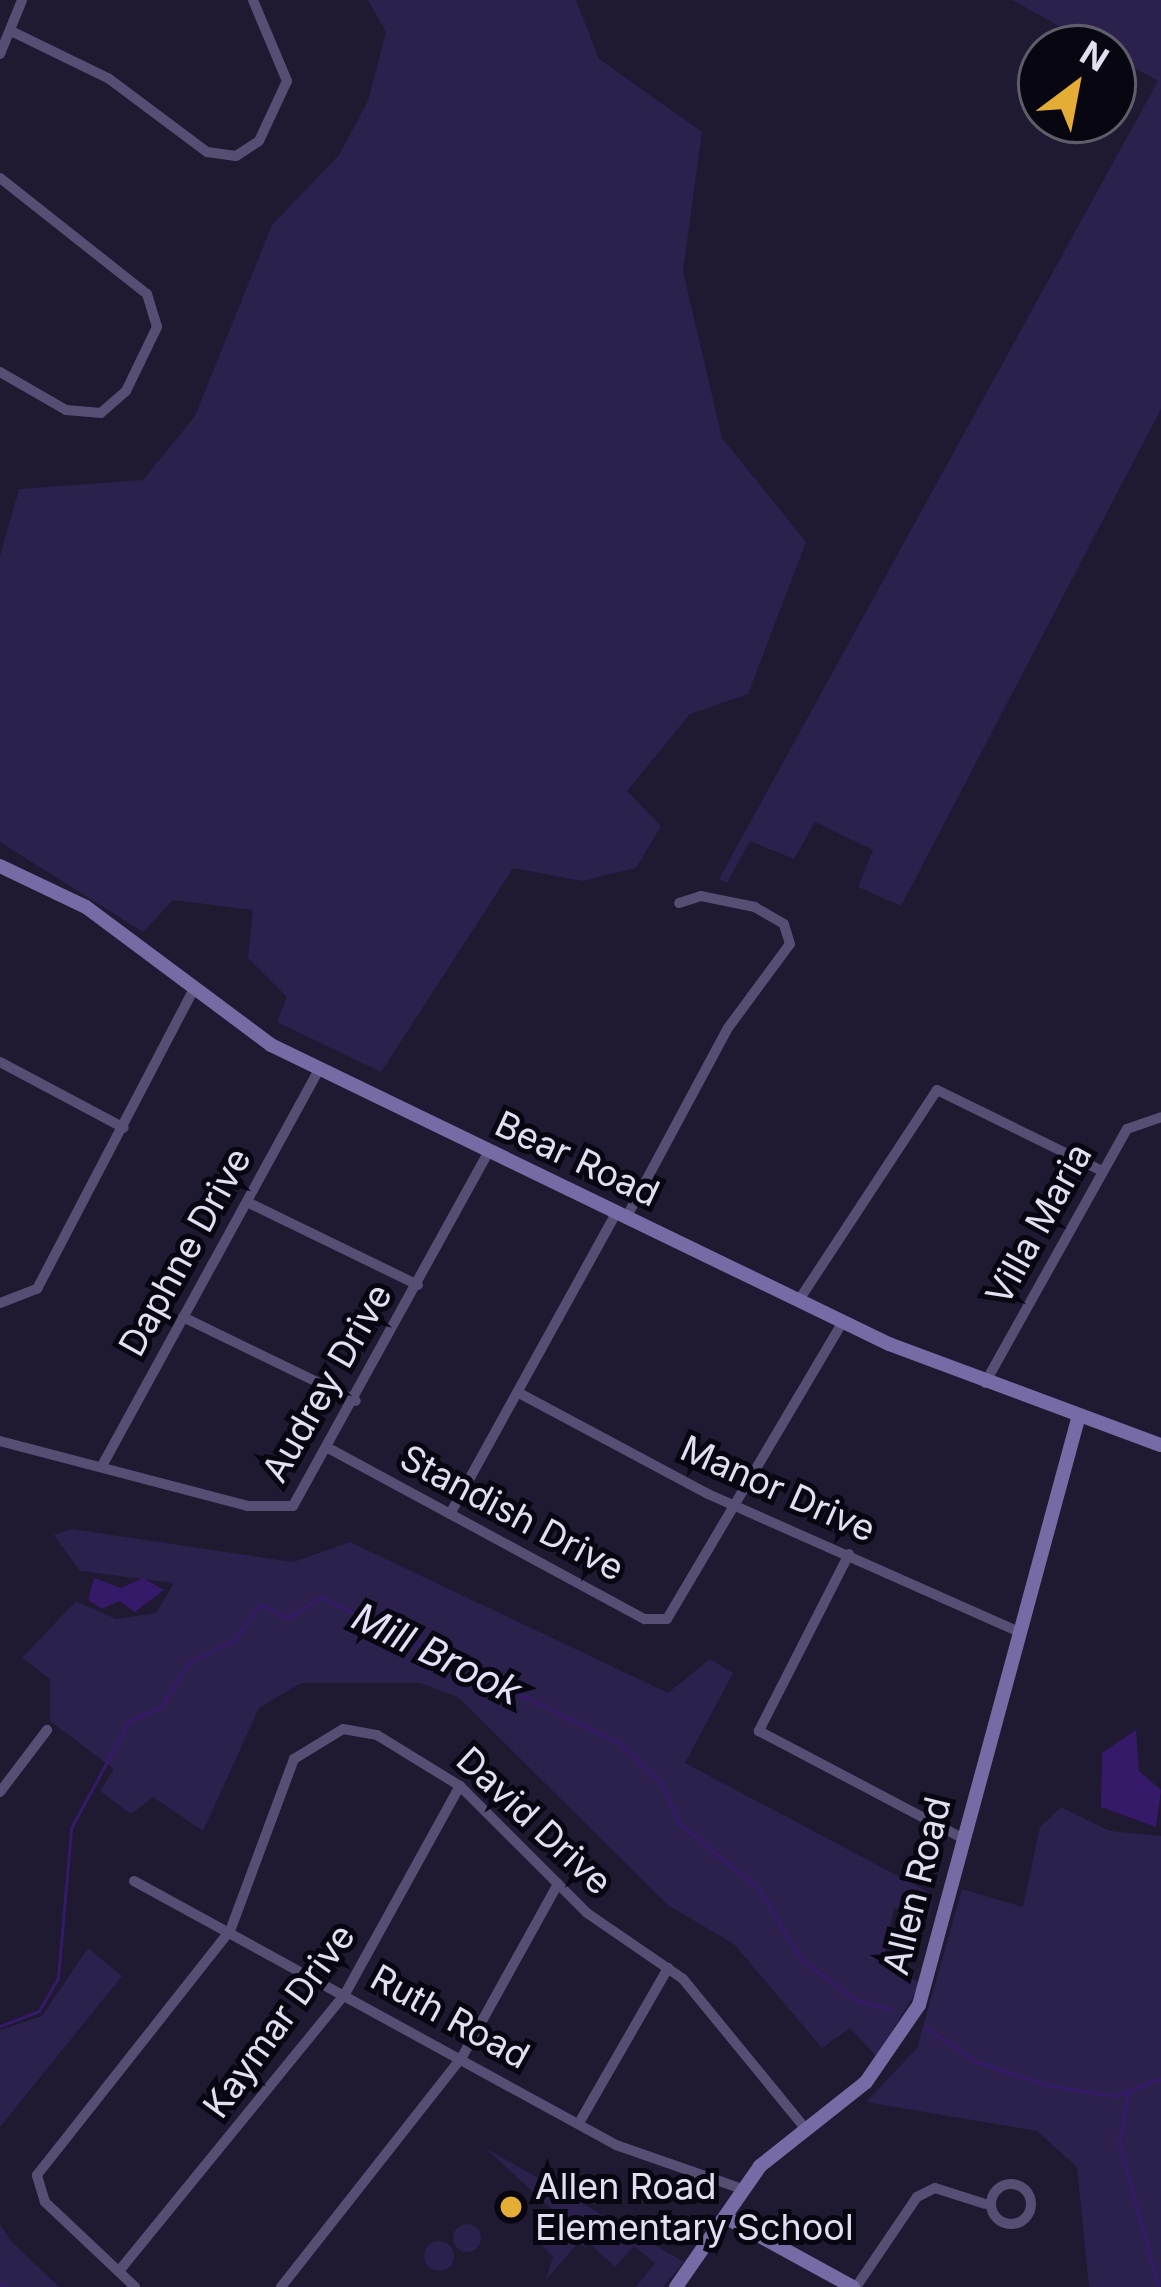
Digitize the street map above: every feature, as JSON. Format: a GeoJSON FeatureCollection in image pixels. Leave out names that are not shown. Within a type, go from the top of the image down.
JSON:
{"type":"FeatureCollection","features":[{"type":"Feature","properties":{"kind":"main road","name":"Bear Road"},"geometry":{"type":"LineString","coordinates":[[0,866],[86,908],[192,992],[319,1069],[843,1321],[985,1383],[1161,1445]]}},
{"type":"Feature","properties":{"kind":"main road","name":"Allen Road"},"geometry":{"type":"LineString","coordinates":[[676,2287],[742,2189],[805,2128],[866,2082],[906,2029],[1078,1419]]}},
{"type":"Feature","properties":{"kind":"main road"},"geometry":{"type":"LineString","coordinates":[[725,2217],[854,2287]]}},
{"type":"Feature","properties":{"kind":"street"},"geometry":{"type":"LineString","coordinates":[[0,54],[22,0]]}},
{"type":"Feature","properties":{"kind":"street"},"geometry":{"type":"LineString","coordinates":[[10,31],[108,78],[207,152],[236,156],[259,141],[287,81],[254,0]]}},
{"type":"Feature","properties":{"kind":"street"},"geometry":{"type":"LineString","coordinates":[[0,178],[147,294],[157,327],[126,391],[101,413],[66,410],[0,372]]}},
{"type":"Feature","properties":{"kind":"street"},"geometry":{"type":"LineString","coordinates":[[450,1514],[728,1028],[790,944],[784,924],[754,908],[701,896],[680,903]]}},
{"type":"Feature","properties":{"kind":"street"},"geometry":{"type":"LineString","coordinates":[[0,1304],[37,1289],[192,992]]}},
{"type":"Feature","properties":{"kind":"street"},"geometry":{"type":"LineString","coordinates":[[0,1062],[124,1128]]}},
{"type":"Feature","properties":{"kind":"street","name":"Daphne Drive"},"geometry":{"type":"LineString","coordinates":[[103,1464],[319,1069]]}},
{"type":"Feature","properties":{"kind":"street"},"geometry":{"type":"LineString","coordinates":[[799,1300],[937,1090],[1102,1171]]}},
{"type":"Feature","properties":{"kind":"street","name":"Villa Maria"},"geometry":{"type":"LineString","coordinates":[[985,1383],[1102,1171],[1137,1119],[1161,1117]]}},
{"type":"Feature","properties":{"kind":"street","name":"Audrey Drive"},"geometry":{"type":"LineString","coordinates":[[0,1441],[283,1511],[302,1500],[489,1151]]}},
{"type":"Feature","properties":{"kind":"street"},"geometry":{"type":"LineString","coordinates":[[247,1202],[418,1285]]}},
{"type":"Feature","properties":{"kind":"street"},"geometry":{"type":"LineString","coordinates":[[183,1317],[356,1402]]}},
{"type":"Feature","properties":{"kind":"street"},"geometry":{"type":"LineString","coordinates":[[739,1505],[843,1321]]}},
{"type":"Feature","properties":{"kind":"street","name":"Manor Drive"},"geometry":{"type":"LineString","coordinates":[[519,1393],[739,1505],[1017,1630]]}},
{"type":"Feature","properties":{"kind":"street","name":"Standish Drive"},"geometry":{"type":"LineString","coordinates":[[330,1449],[644,1619],[667,1619],[739,1505]]}},
{"type":"Feature","properties":{"kind":"street"},"geometry":{"type":"LineString","coordinates":[[849,1554],[759,1731],[958,1836]]}},
{"type":"Feature","properties":{"kind":"street","name":"David Drive"},"geometry":{"type":"LineString","coordinates":[[135,2287],[46,2202],[37,2175],[230,1930],[308,1743],[344,1729],[377,1735],[460,1786],[558,1884],[668,1968],[738,2034],[805,2128]]}},
{"type":"Feature","properties":{"kind":"street"},"geometry":{"type":"LineString","coordinates":[[0,1792],[47,1730]]}},
{"type":"Feature","properties":{"kind":"street","name":"Kaymar Drive"},"geometry":{"type":"LineString","coordinates":[[118,2271],[345,1994],[460,1786]]}},
{"type":"Feature","properties":{"kind":"street","name":"Ruth Road"},"geometry":{"type":"LineString","coordinates":[[134,1881],[579,2123],[742,2189]]}},
{"type":"Feature","properties":{"kind":"street"},"geometry":{"type":"LineString","coordinates":[[280,2287],[462,2057],[558,1884]]}},
{"type":"Feature","properties":{"kind":"street"},"geometry":{"type":"LineString","coordinates":[[579,2123],[668,1968]]}},
{"type":"Feature","properties":{"kind":"street"},"geometry":{"type":"LineString","coordinates":[[854,2287],[917,2197],[935,2188],[985,2204]]}},
{"type":"Feature","properties":{"kind":"shaded area"},"geometry":{"type":"Polygon","coordinates":[[[368,0],[576,0],[599,59],[702,132],[683,271],[722,438],[806,542],[748,694],[690,714],[627,791],[661,826],[636,868],[582,881],[513,868],[381,1072],[277,1022],[287,997],[248,958],[253,910],[173,900],[143,932],[0,842],[0,556],[19,489],[143,480],[195,416],[272,225],[339,155],[368,101],[386,32],[368,0]]]}},
{"type":"Feature","properties":{"kind":"shaded area"},"geometry":{"type":"Polygon","coordinates":[[[1012,0],[1161,0],[1161,409],[901,906],[858,887],[873,850],[815,822],[794,859],[750,841],[727,883],[719,879],[1123,144],[1137,144],[1137,119],[1158,81],[1137,69],[1137,24],[1055,24],[1012,0]]]}},
{"type":"Feature","properties":{"kind":"shaded area"},"geometry":{"type":"Polygon","coordinates":[[[72,1529],[293,1562],[350,1542],[668,1693],[710,1659],[733,1673],[685,1763],[934,1895],[928,1918],[894,1908],[883,1960],[921,1984],[876,2056],[850,2028],[822,2048],[734,1944],[669,1906],[458,1697],[420,1683],[301,1683],[259,1708],[203,1831],[153,1797],[131,1814],[100,1791],[114,1769],[50,1721],[50,1679],[22,1658],[76,1601],[116,1619],[156,1613],[174,1583],[80,1571],[54,1535],[72,1529]]]}},
{"type":"Feature","properties":{"kind":"shaded area"},"geometry":{"type":"Polygon","coordinates":[[[94,1578],[121,1588],[143,1578],[164,1590],[135,1612],[119,1601],[102,1609],[88,1600],[94,1578]]]}},
{"type":"Feature","properties":{"kind":"shaded area"},"geometry":{"type":"Polygon","coordinates":[[[1136,1730],[1139,1771],[1161,1790],[1156,1827],[1101,1807],[1102,1753],[1136,1730]]]}},
{"type":"Feature","properties":{"kind":"shaded area"},"geometry":{"type":"Polygon","coordinates":[[[1061,1807],[1110,1831],[1161,1836],[1161,2287],[1089,2287],[1077,2167],[1037,2131],[866,2102],[917,2048],[962,1889],[1023,1907],[1040,1827],[1061,1807]]]}},
{"type":"Feature","properties":{"kind":"shaded area"},"geometry":{"type":"Polygon","coordinates":[[[88,1948],[122,1976],[0,2127],[0,2030],[42,2016],[88,1948]]]}},
{"type":"Feature","properties":{"kind":"shaded area"},"geometry":{"type":"Polygon","coordinates":[[[484,2147],[684,2262],[663,2287],[636,2287],[655,2263],[634,2246],[615,2267],[484,2147]]]}},
{"type":"Feature","properties":{"kind":"shaded area"},"geometry":{"type":"Polygon","coordinates":[[[556,2219],[590,2250],[578,2243],[545,2281],[553,2257],[537,2240],[556,2219]]]}},
{"type":"Feature","properties":{"kind":"shaded area"},"geometry":{"type":"Polygon","coordinates":[[[0,2224],[11,2241],[59,2287],[0,2287],[0,2224]]]}},
{"type":"Feature","properties":{"kind":"shaded area"},"geometry":{"type":"Polygon","coordinates":[[[467,2224],[477,2228],[481,2238],[477,2248],[467,2252],[457,2248],[453,2238],[457,2228],[467,2224]]]}},
{"type":"Feature","properties":{"kind":"shaded area"},"geometry":{"type":"Polygon","coordinates":[[[439,2241],[450,2245],[454,2256],[450,2267],[439,2271],[428,2267],[424,2256],[428,2245],[439,2241]]]}},
{"type":"Feature","properties":{"kind":"waterway","name":"Mill Brook"},"geometry":{"type":"LineString","coordinates":[[0,2026],[39,2011],[58,1978],[71,1828],[129,1721],[160,1708],[189,1662],[234,1640],[260,1604],[288,1618],[321,1597],[619,1743],[661,1783],[679,1823],[760,1890],[800,1958],[855,2000],[892,2009]]}},
{"type":"Feature","properties":{"kind":"waterway","name":"Mill Brook"},"geometry":{"type":"LineString","coordinates":[[925,2027],[977,2062],[1047,2085],[1115,2096],[1161,2078]]}},
{"type":"Feature","properties":{"kind":"waterway"},"geometry":{"type":"LineString","coordinates":[[1128,2092],[1119,2143],[1158,2287]]}},
{"type":"Feature","properties":{"kind":"waterway","name":"Mill Brook"},"geometry":{"type":"LineString","coordinates":[[0,2283],[6,2287]]}},
{"type":"Feature","properties":{"kind":"place","name":"Allen Road Elementary School"},"geometry":{"type":"Point","coordinates":[511,2207]}}]}
